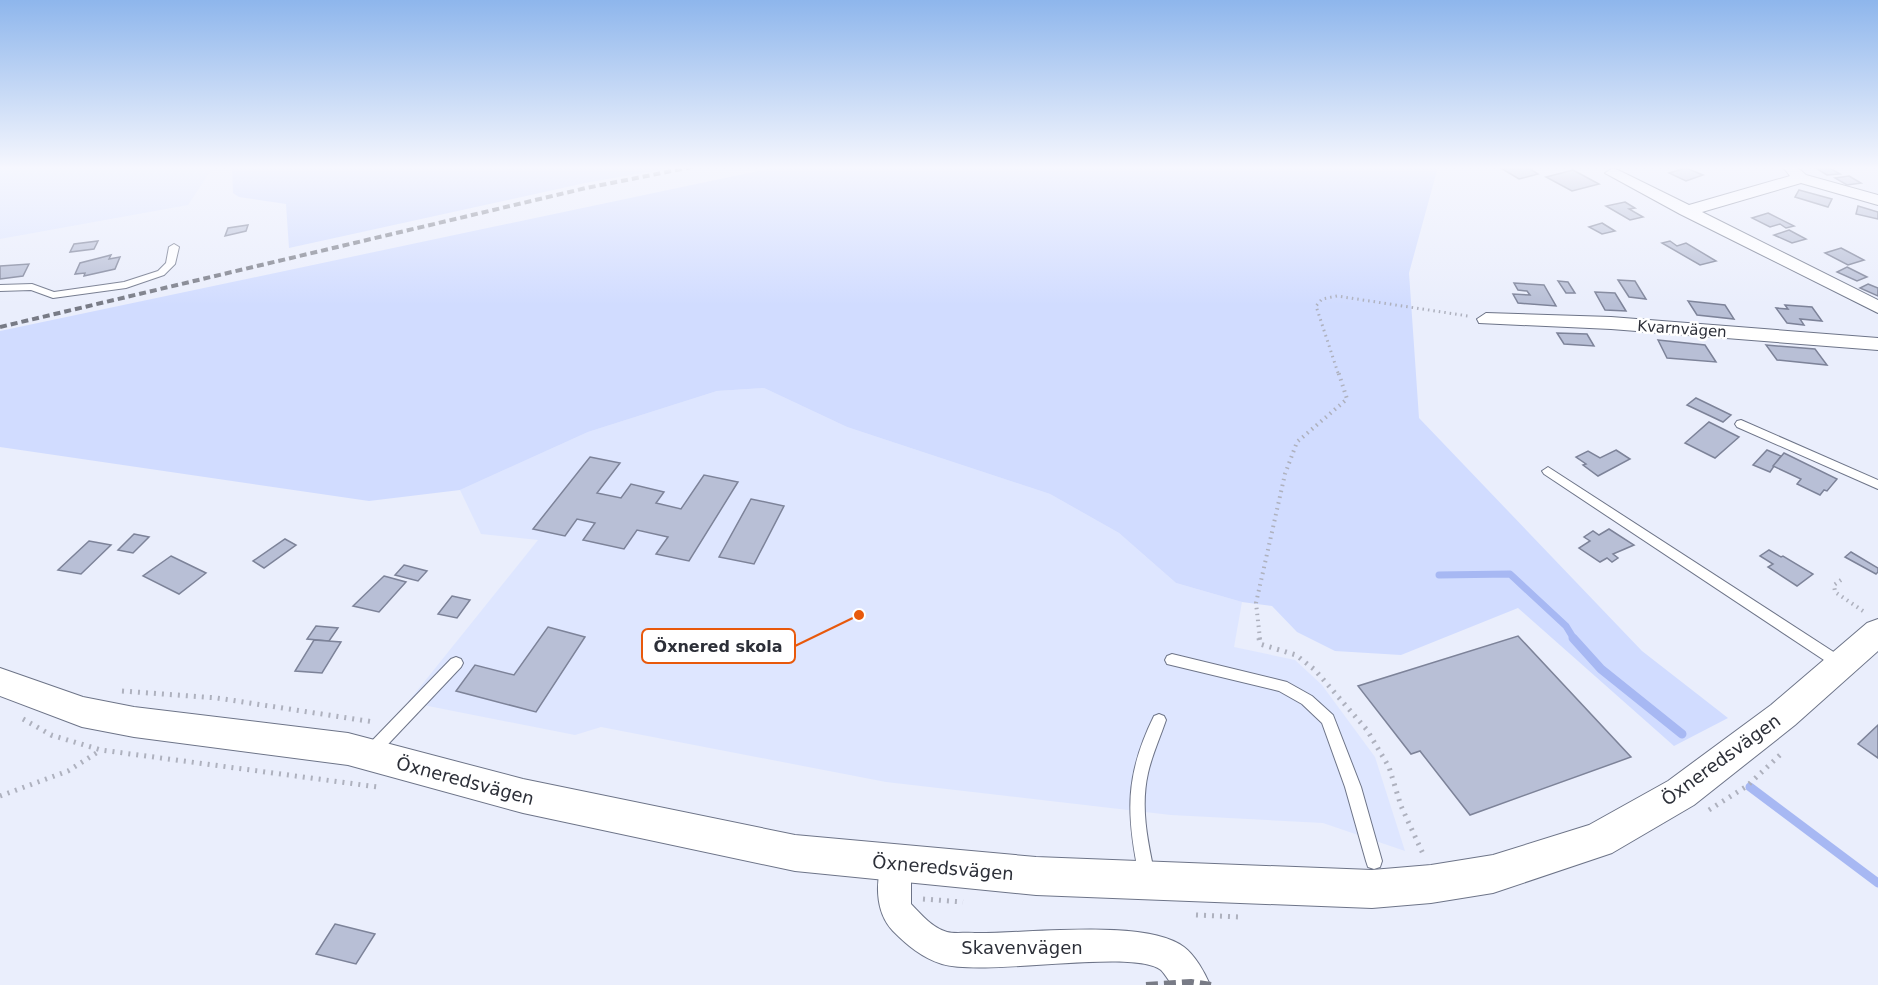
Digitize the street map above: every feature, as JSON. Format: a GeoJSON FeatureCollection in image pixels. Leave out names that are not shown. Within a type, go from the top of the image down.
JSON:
{"type":"FeatureCollection","features":[{"type":"Feature","properties":{"kind":"street"},"geometry":{"type":"LineString","coordinates":[[1690,213],[1878,307]]}},
{"type":"Feature","properties":{"kind":"street","name":"Kvarnvägen"},"geometry":{"type":"LineString","coordinates":[[1486,319],[1611,323],[1878,344]]}},
{"type":"Feature","properties":{"kind":"street","name":"Öxneredsvägen"},"geometry":{"type":"LineString","coordinates":[[0,682],[82,712],[134,722],[281,739],[379,744],[451,778],[661,827],[795,853],[1036,876],[1372,889],[1431,884],[1493,874],[1598,840],[1681,793],[1783,716],[1841,664],[1869,619]]}},
{"type":"Feature","properties":{"kind":"street","name":"Skavenvägen"},"geometry":{"type":"LineString","coordinates":[[896,864],[894,898],[897,912],[921,936],[944,948],[1006,950],[1128,946],[1158,952],[1173,959],[1192,985]]}},
{"type":"Feature","properties":{"kind":"lane"},"geometry":{"type":"LineString","coordinates":[[0,288],[32,287],[53,295],[126,285],[161,273],[170,264],[174,247]]}},
{"type":"Feature","properties":{"kind":"lane"},"geometry":{"type":"LineString","coordinates":[[1741,424],[1878,485]]}},
{"type":"Feature","properties":{"kind":"lane"},"geometry":{"type":"LineString","coordinates":[[1548,471],[1841,664]]}},
{"type":"Feature","properties":{"kind":"lane"},"geometry":{"type":"LineString","coordinates":[[1172,660],[1282,686],[1307,700],[1328,719],[1353,787],[1374,861]]}},
{"type":"Feature","properties":{"kind":"lane"},"geometry":{"type":"LineString","coordinates":[[379,744],[456,663]]}},
{"type":"Feature","properties":{"kind":"lane"},"geometry":{"type":"LineString","coordinates":[[1148,880],[1137,821],[1137,796],[1140,773],[1159,720]]}},
{"type":"Feature","properties":{"kind":"path"},"geometry":{"type":"LineString","coordinates":[[1425,856],[1401,806],[1389,766],[1367,730],[1337,692],[1315,670],[1296,655],[1260,644],[1256,603],[1285,474],[1297,442],[1347,399],[1316,306],[1322,299],[1337,296],[1486,319]]}},
{"type":"Feature","properties":{"kind":"path"},"geometry":{"type":"LineString","coordinates":[[1841,580],[1834,585],[1835,592],[1869,619]]}},
{"type":"Feature","properties":{"kind":"path"},"geometry":{"type":"LineString","coordinates":[[82,712],[105,690],[217,698],[375,723],[379,744]]}},
{"type":"Feature","properties":{"kind":"path"},"geometry":{"type":"LineString","coordinates":[[0,796],[68,771],[101,750],[51,735]]}},
{"type":"Feature","properties":{"kind":"path"},"geometry":{"type":"LineString","coordinates":[[1374,861],[1435,855]]}},
{"type":"Feature","properties":{"kind":"shaded area"},"geometry":{"type":"Polygon","coordinates":[[[0,213],[144,213],[0,239],[0,213]]]}},
{"type":"Feature","properties":{"kind":"shaded area"},"geometry":{"type":"Polygon","coordinates":[[[287,213],[449,213],[289,248],[287,213]]]}},
{"type":"Feature","properties":{"kind":"shaded area"},"geometry":{"type":"Polygon","coordinates":[[[559,213],[1425,213],[1409,273],[1419,418],[1642,651],[1728,718],[1674,746],[1518,608],[1401,655],[1335,651],[1297,632],[1272,606],[1242,602],[1176,583],[1119,533],[1050,494],[847,427],[764,388],[717,391],[588,432],[460,490],[369,501],[0,447],[0,331],[559,213]]]}},
{"type":"Feature","properties":{"kind":"shaded area"},"geometry":{"type":"Polygon","coordinates":[[[764,388],[847,427],[1050,494],[1119,533],[1176,583],[1242,602],[1234,647],[1295,660],[1322,685],[1375,757],[1405,851],[1323,823],[1171,815],[886,782],[601,727],[575,735],[408,702],[538,540],[481,534],[460,490],[588,432],[717,391],[764,388]]]}},
{"type":"Feature","properties":{"kind":"building"},"geometry":{"type":"Polygon","coordinates":[[[1618,213],[1636,213],[1643,217],[1630,220],[1618,213]]]}},
{"type":"Feature","properties":{"kind":"building"},"geometry":{"type":"Polygon","coordinates":[[[1768,213],[1794,226],[1786,228],[1780,224],[1770,227],[1752,218],[1768,213]]]}},
{"type":"Feature","properties":{"kind":"building"},"geometry":{"type":"Polygon","coordinates":[[[1878,213],[1878,219],[1856,214],[1878,213]]]}},
{"type":"Feature","properties":{"kind":"building"},"geometry":{"type":"Polygon","coordinates":[[[1602,223],[1615,231],[1602,234],[1589,227],[1602,223]]]}},
{"type":"Feature","properties":{"kind":"building"},"geometry":{"type":"Polygon","coordinates":[[[248,225],[246,231],[225,236],[228,228],[248,225]]]}},
{"type":"Feature","properties":{"kind":"building"},"geometry":{"type":"Polygon","coordinates":[[[1789,230],[1806,239],[1792,243],[1774,235],[1789,230]]]}},
{"type":"Feature","properties":{"kind":"building"},"geometry":{"type":"Polygon","coordinates":[[[98,241],[94,249],[70,252],[74,244],[98,241]]]}},
{"type":"Feature","properties":{"kind":"building"},"geometry":{"type":"Polygon","coordinates":[[[1670,241],[1677,246],[1686,243],[1716,261],[1700,265],[1662,243],[1670,241]]]}},
{"type":"Feature","properties":{"kind":"building"},"geometry":{"type":"Polygon","coordinates":[[[1841,248],[1864,260],[1848,265],[1825,253],[1841,248]]]}},
{"type":"Feature","properties":{"kind":"building"},"geometry":{"type":"Polygon","coordinates":[[[111,255],[109,259],[120,257],[115,269],[84,276],[85,273],[75,274],[80,263],[111,255]]]}},
{"type":"Feature","properties":{"kind":"building"},"geometry":{"type":"Polygon","coordinates":[[[29,264],[23,276],[0,279],[0,266],[29,264]]]}},
{"type":"Feature","properties":{"kind":"building"},"geometry":{"type":"Polygon","coordinates":[[[1847,267],[1867,277],[1857,281],[1837,272],[1847,267]]]}},
{"type":"Feature","properties":{"kind":"building"},"geometry":{"type":"Polygon","coordinates":[[[1618,280],[1635,281],[1646,299],[1629,297],[1618,280]]]}},
{"type":"Feature","properties":{"kind":"building"},"geometry":{"type":"Polygon","coordinates":[[[1558,281],[1568,282],[1575,293],[1566,293],[1558,281]]]}},
{"type":"Feature","properties":{"kind":"building"},"geometry":{"type":"Polygon","coordinates":[[[1514,283],[1544,285],[1556,306],[1518,303],[1513,294],[1530,295],[1527,291],[1518,290],[1514,283]]]}},
{"type":"Feature","properties":{"kind":"building"},"geometry":{"type":"Polygon","coordinates":[[[1868,284],[1878,288],[1878,296],[1860,288],[1868,284]]]}},
{"type":"Feature","properties":{"kind":"building"},"geometry":{"type":"Polygon","coordinates":[[[1595,292],[1615,293],[1626,311],[1605,310],[1595,292]]]}},
{"type":"Feature","properties":{"kind":"building"},"geometry":{"type":"Polygon","coordinates":[[[1688,301],[1725,305],[1734,319],[1697,315],[1688,301]]]}},
{"type":"Feature","properties":{"kind":"building"},"geometry":{"type":"Polygon","coordinates":[[[1785,305],[1812,307],[1822,321],[1800,319],[1804,325],[1787,323],[1776,308],[1788,309],[1785,305]]]}},
{"type":"Feature","properties":{"kind":"building"},"geometry":{"type":"Polygon","coordinates":[[[1557,333],[1587,334],[1594,346],[1564,344],[1557,333]]]}},
{"type":"Feature","properties":{"kind":"building"},"geometry":{"type":"Polygon","coordinates":[[[1658,340],[1705,345],[1716,362],[1667,358],[1658,340]]]}},
{"type":"Feature","properties":{"kind":"building"},"geometry":{"type":"Polygon","coordinates":[[[1766,345],[1815,349],[1827,365],[1777,360],[1766,345]]]}},
{"type":"Feature","properties":{"kind":"building"},"geometry":{"type":"Polygon","coordinates":[[[1696,398],[1731,415],[1723,422],[1687,405],[1696,398]]]}},
{"type":"Feature","properties":{"kind":"building"},"geometry":{"type":"Polygon","coordinates":[[[1709,422],[1739,437],[1715,458],[1685,443],[1709,422]]]}},
{"type":"Feature","properties":{"kind":"building"},"geometry":{"type":"Polygon","coordinates":[[[1616,450],[1630,459],[1598,476],[1576,457],[1588,451],[1600,458],[1616,450]]]}},
{"type":"Feature","properties":{"kind":"building"},"geometry":{"type":"Polygon","coordinates":[[[1767,450],[1781,456],[1770,472],[1753,465],[1767,450]]]}},
{"type":"Feature","properties":{"kind":"building"},"geometry":{"type":"Polygon","coordinates":[[[1784,453],[1837,479],[1827,491],[1824,490],[1820,495],[1797,484],[1801,479],[1773,466],[1784,453]]]}},
{"type":"Feature","properties":{"kind":"building"},"geometry":{"type":"Polygon","coordinates":[[[590,457],[620,463],[597,493],[621,498],[631,484],[664,492],[656,503],[681,509],[704,475],[738,482],[689,561],[656,554],[668,537],[637,530],[624,549],[583,540],[595,523],[577,519],[565,536],[533,529],[590,457]]]}},
{"type":"Feature","properties":{"kind":"building"},"geometry":{"type":"Polygon","coordinates":[[[751,499],[784,506],[754,564],[719,557],[751,499]]]}},
{"type":"Feature","properties":{"kind":"building"},"geometry":{"type":"Polygon","coordinates":[[[1609,529],[1634,545],[1613,554],[1618,558],[1612,562],[1607,558],[1600,562],[1579,548],[1590,541],[1584,537],[1593,531],[1599,535],[1609,529]]]}},
{"type":"Feature","properties":{"kind":"building"},"geometry":{"type":"Polygon","coordinates":[[[134,534],[149,537],[133,553],[118,550],[134,534]]]}},
{"type":"Feature","properties":{"kind":"building"},"geometry":{"type":"Polygon","coordinates":[[[285,539],[296,545],[264,568],[253,561],[285,539]]]}},
{"type":"Feature","properties":{"kind":"building"},"geometry":{"type":"Polygon","coordinates":[[[89,541],[111,545],[81,574],[58,570],[89,541]]]}},
{"type":"Feature","properties":{"kind":"building"},"geometry":{"type":"Polygon","coordinates":[[[1769,550],[1813,574],[1797,586],[1768,567],[1773,564],[1760,556],[1769,550]]]}},
{"type":"Feature","properties":{"kind":"building"},"geometry":{"type":"Polygon","coordinates":[[[1851,552],[1878,568],[1878,572],[1876,574],[1845,557],[1851,552]]]}},
{"type":"Feature","properties":{"kind":"building"},"geometry":{"type":"Polygon","coordinates":[[[171,556],[206,573],[179,594],[143,576],[171,556]]]}},
{"type":"Feature","properties":{"kind":"building"},"geometry":{"type":"Polygon","coordinates":[[[404,565],[427,571],[418,581],[395,575],[404,565]]]}},
{"type":"Feature","properties":{"kind":"building"},"geometry":{"type":"Polygon","coordinates":[[[384,576],[406,582],[379,612],[353,606],[384,576]]]}},
{"type":"Feature","properties":{"kind":"building"},"geometry":{"type":"Polygon","coordinates":[[[452,596],[470,600],[457,618],[438,614],[452,596]]]}},
{"type":"Feature","properties":{"kind":"building"},"geometry":{"type":"Polygon","coordinates":[[[316,626],[338,628],[329,641],[307,639],[316,626]]]}},
{"type":"Feature","properties":{"kind":"building"},"geometry":{"type":"Polygon","coordinates":[[[548,627],[585,637],[536,712],[456,691],[475,665],[514,675],[548,627]]]}},
{"type":"Feature","properties":{"kind":"building"},"geometry":{"type":"Polygon","coordinates":[[[1518,636],[1631,757],[1470,815],[1420,751],[1411,754],[1358,686],[1518,636]]]}},
{"type":"Feature","properties":{"kind":"building"},"geometry":{"type":"Polygon","coordinates":[[[314,640],[341,642],[322,673],[295,671],[314,640]]]}},
{"type":"Feature","properties":{"kind":"building"},"geometry":{"type":"Polygon","coordinates":[[[1878,725],[1878,758],[1858,744],[1878,725]]]}},
{"type":"Feature","properties":{"kind":"building"},"geometry":{"type":"Polygon","coordinates":[[[335,924],[375,934],[356,964],[316,954],[335,924]]]}},
{"type":"Feature","properties":{"kind":"waterway"},"geometry":{"type":"LineString","coordinates":[[1439,575],[1510,574],[1566,626],[1574,639]]}},
{"type":"Feature","properties":{"kind":"waterway"},"geometry":{"type":"LineString","coordinates":[[1573,638],[1601,669],[1682,734]]}},
{"type":"Feature","properties":{"kind":"waterway"},"geometry":{"type":"LineString","coordinates":[[1750,787],[1878,883]]}},
{"type":"Feature","properties":{"kind":"railway"},"geometry":{"type":"LineString","coordinates":[[0,327],[481,213]]}},
{"type":"Feature","properties":{"kind":"railway"},"geometry":{"type":"LineString","coordinates":[[1146,985],[1191,982],[1211,985]]}},
{"type":"Feature","properties":{"kind":"place","name":"Öxnered skola"},"geometry":{"type":"Point","coordinates":[859,615]}}]}
